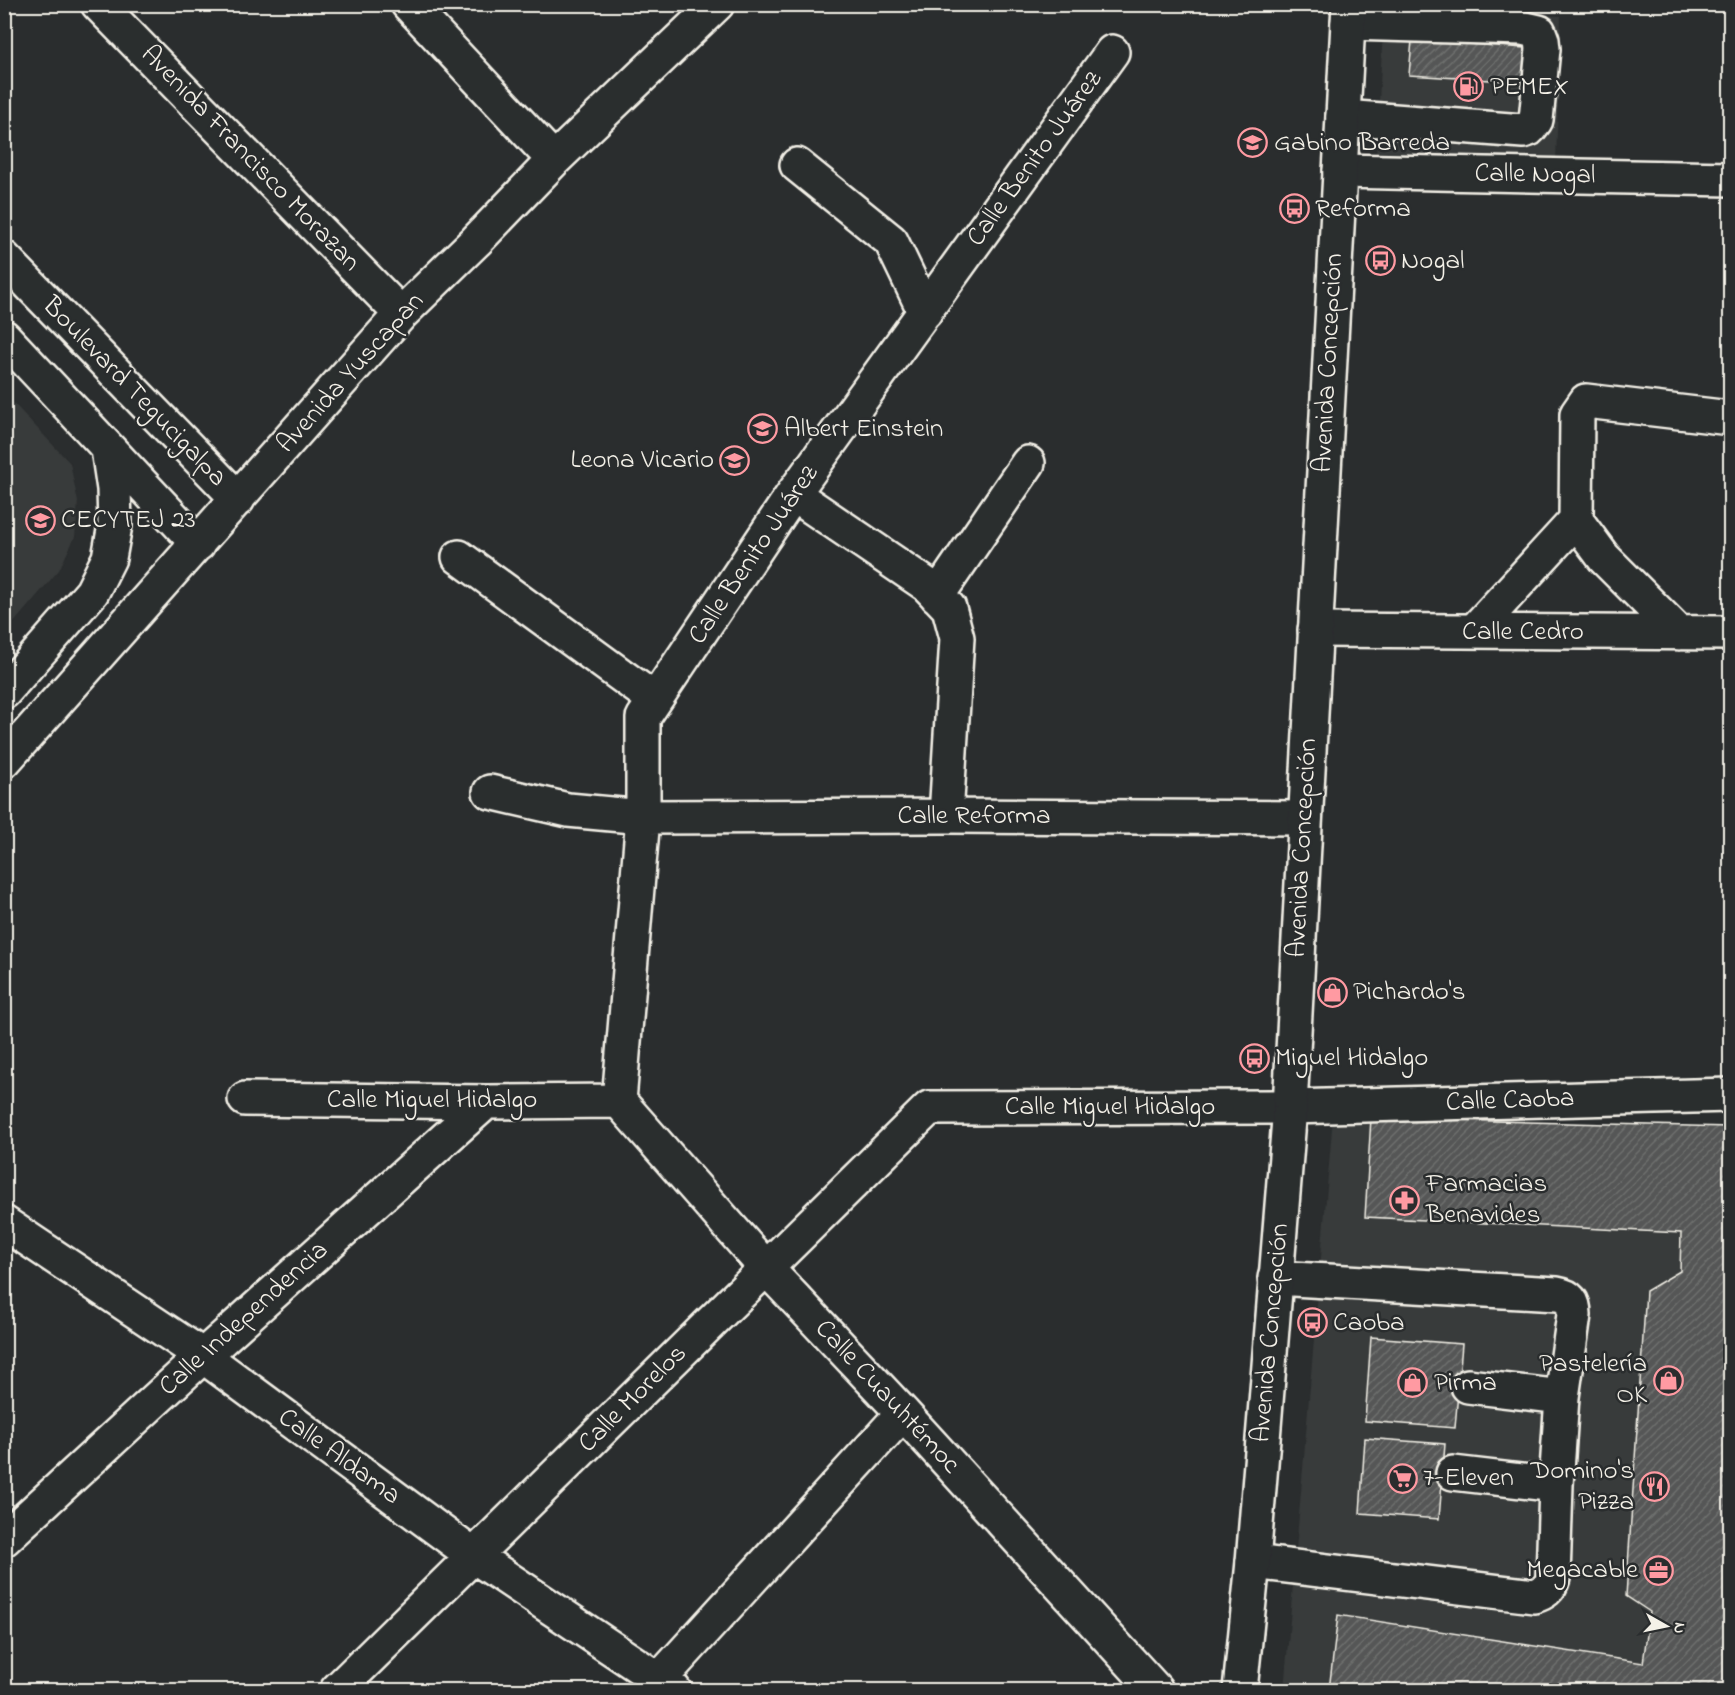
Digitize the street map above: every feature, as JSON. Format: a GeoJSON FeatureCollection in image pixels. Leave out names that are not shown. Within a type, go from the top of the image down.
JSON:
{"type":"FeatureCollection","features":[{"type":"Feature","properties":{"kind":"street","name":"Avenida Francisco Morazan"},"geometry":{"type":"LineString","coordinates":[[98,4],[401,314]]}},
{"type":"Feature","properties":{"kind":"street"},"geometry":{"type":"LineString","coordinates":[[408,4],[554,160]]}},
{"type":"Feature","properties":{"kind":"street","name":"Avenida Yuscapan"},"geometry":{"type":"LineString","coordinates":[[4,760],[401,314],[554,160],[717,4]]}},
{"type":"Feature","properties":{"kind":"street"},"geometry":{"type":"LineString","coordinates":[[1343,117],[1523,131],[1529,129],[1536,120],[1543,49],[1539,32],[1522,27],[1348,14]]}},
{"type":"Feature","properties":{"kind":"street","name":"Avenida Concepción"},"geometry":{"type":"LineString","coordinates":[[1240,1690],[1253,1562],[1290,1107],[1348,14]]}},
{"type":"Feature","properties":{"kind":"street","name":"Calle Benito Juárez"},"geometry":{"type":"LineString","coordinates":[[620,1101],[643,817],[643,718],[794,494],[1112,52]]}},
{"type":"Feature","properties":{"kind":"street"},"geometry":{"type":"LineString","coordinates":[[797,165],[891,241],[925,312]]}},
{"type":"Feature","properties":{"kind":"street","name":"Calle Nogal"},"geometry":{"type":"LineString","coordinates":[[1340,171],[1731,179]]}},
{"type":"Feature","properties":{"kind":"street","name":"Boulevard Tegucigalpa"},"geometry":{"type":"LineString","coordinates":[[4,258],[238,499]]}},
{"type":"Feature","properties":{"kind":"street","name":"Boulevard Tegucigalpa"},"geometry":{"type":"LineString","coordinates":[[4,337],[198,544]]}},
{"type":"Feature","properties":{"kind":"street"},"geometry":{"type":"LineString","coordinates":[[1679,633],[1604,558],[1576,520],[1577,414],[1586,401],[1731,418]]}},
{"type":"Feature","properties":{"kind":"street"},"geometry":{"type":"LineString","coordinates":[[4,692],[92,592],[109,558],[115,525],[114,489],[108,449]]}},
{"type":"Feature","properties":{"kind":"street"},"geometry":{"type":"LineString","coordinates":[[937,596],[1028,464]]}},
{"type":"Feature","properties":{"kind":"street"},"geometry":{"type":"LineString","coordinates":[[794,494],[927,585],[949,608],[957,638],[946,816]]}},
{"type":"Feature","properties":{"kind":"street"},"geometry":{"type":"LineString","coordinates":[[1474,631],[1576,520]]}},
{"type":"Feature","properties":{"kind":"street"},"geometry":{"type":"LineString","coordinates":[[459,557],[655,700]]}},
{"type":"Feature","properties":{"kind":"street","name":"Calle Cedro"},"geometry":{"type":"LineString","coordinates":[[1315,630],[1731,633]]}},
{"type":"Feature","properties":{"kind":"street","name":"Calle Reforma"},"geometry":{"type":"LineString","coordinates":[[490,792],[568,810],[643,817],[1305,818]]}},
{"type":"Feature","properties":{"kind":"street","name":"Calle Caoba"},"geometry":{"type":"LineString","coordinates":[[1290,1107],[1731,1095]]}},
{"type":"Feature","properties":{"kind":"street","name":"Calle Miguel Hidalgo"},"geometry":{"type":"LineString","coordinates":[[245,1099],[620,1101]]}},
{"type":"Feature","properties":{"kind":"street","name":"Calle Cuauhtémoc"},"geometry":{"type":"LineString","coordinates":[[620,1101],[766,1268],[903,1413],[1156,1690]]}},
{"type":"Feature","properties":{"kind":"street","name":"Calle Independencia"},"geometry":{"type":"LineString","coordinates":[[4,1539],[203,1356],[486,1102]]}},
{"type":"Feature","properties":{"kind":"street","name":"Calle Miguel Hidalgo"},"geometry":{"type":"LineString","coordinates":[[929,1108],[1290,1107]]}},
{"type":"Feature","properties":{"kind":"street","name":"Calle Morelos"},"geometry":{"type":"LineString","coordinates":[[337,1690],[929,1108]]}},
{"type":"Feature","properties":{"kind":"street","name":"Calle Aldama"},"geometry":{"type":"LineString","coordinates":[[4,1223],[203,1356],[474,1556],[666,1685]]}},
{"type":"Feature","properties":{"kind":"street"},"geometry":{"type":"LineString","coordinates":[[1253,1562],[1534,1596],[1547,1590],[1553,1578],[1562,1397],[1574,1315],[1571,1299],[1565,1295],[1275,1278]]}},
{"type":"Feature","properties":{"kind":"street"},"geometry":{"type":"LineString","coordinates":[[1467,1386],[1562,1397]]}},
{"type":"Feature","properties":{"kind":"street"},"geometry":{"type":"LineString","coordinates":[[666,1685],[903,1413]]}},
{"type":"Feature","properties":{"kind":"street"},"geometry":{"type":"LineString","coordinates":[[1453,1473],[1556,1485]]}},
{"type":"Feature","properties":{"kind":"shaded area","name":"PEMEX"},"geometry":{"type":"Polygon","coordinates":[[[1384,10],[1561,16],[1556,161],[1376,157],[1384,10]]]}},
{"type":"Feature","properties":{"kind":"shaded area","name":"CECYTEJ 23"},"geometry":{"type":"Polygon","coordinates":[[[5,394],[70,463],[78,502],[75,537],[59,570],[5,633],[5,394]]]}},
{"type":"Feature","properties":{"kind":"shaded area"},"geometry":{"type":"Polygon","coordinates":[[[1333,1117],[1730,1127],[1730,1632],[1727,1690],[1284,1690],[1333,1117]]]}},
{"type":"Feature","properties":{"kind":"building"},"geometry":{"type":"Polygon","coordinates":[[[1412,40],[1525,48],[1522,82],[1409,75],[1412,40]]]}},
{"type":"Feature","properties":{"kind":"building"},"geometry":{"type":"Polygon","coordinates":[[[1371,1118],[1730,1127],[1730,1632],[1727,1690],[1329,1690],[1338,1615],[1643,1663],[1650,1612],[1626,1596],[1646,1291],[1680,1271],[1681,1233],[1365,1217],[1371,1118]]]}},
{"type":"Feature","properties":{"kind":"building","name":"Pirma"},"geometry":{"type":"Polygon","coordinates":[[[1371,1337],[1462,1344],[1455,1428],[1365,1421],[1371,1337]]]}},
{"type":"Feature","properties":{"kind":"building","name":"7-Eleven"},"geometry":{"type":"Polygon","coordinates":[[[1365,1438],[1445,1444],[1439,1519],[1360,1513],[1365,1438]]]}},
{"type":"Feature","properties":{"kind":"place","name":"PEMEX"},"geometry":{"type":"Point","coordinates":[1469,87]}},
{"type":"Feature","properties":{"kind":"place","name":"Gabino Barreda"},"geometry":{"type":"Point","coordinates":[1253,143]}},
{"type":"Feature","properties":{"kind":"place","name":"Reforma"},"geometry":{"type":"Point","coordinates":[1294,209]}},
{"type":"Feature","properties":{"kind":"place","name":"Nogal"},"geometry":{"type":"Point","coordinates":[1380,261]}},
{"type":"Feature","properties":{"kind":"place","name":"Albert Einstein"},"geometry":{"type":"Point","coordinates":[763,429]}},
{"type":"Feature","properties":{"kind":"place","name":"Leona Vicario"},"geometry":{"type":"Point","coordinates":[735,460]}},
{"type":"Feature","properties":{"kind":"place","name":"CECYTEJ 23"},"geometry":{"type":"Point","coordinates":[40,520]}},
{"type":"Feature","properties":{"kind":"place","name":"Pichardo's"},"geometry":{"type":"Point","coordinates":[1332,992]}},
{"type":"Feature","properties":{"kind":"place","name":"Miguel Hidalgo"},"geometry":{"type":"Point","coordinates":[1254,1058]}},
{"type":"Feature","properties":{"kind":"place","name":"Farmacias Benavides"},"geometry":{"type":"Point","coordinates":[1405,1200]}},
{"type":"Feature","properties":{"kind":"place","name":"Caoba"},"geometry":{"type":"Point","coordinates":[1312,1323]}},
{"type":"Feature","properties":{"kind":"place","name":"Pastelería OK"},"geometry":{"type":"Point","coordinates":[1668,1380]}},
{"type":"Feature","properties":{"kind":"place","name":"Pirma"},"geometry":{"type":"Point","coordinates":[1413,1383]}},
{"type":"Feature","properties":{"kind":"place","name":"7-Eleven"},"geometry":{"type":"Point","coordinates":[1402,1478]}},
{"type":"Feature","properties":{"kind":"place","name":"Domino's Pizza"},"geometry":{"type":"Point","coordinates":[1655,1487]}},
{"type":"Feature","properties":{"kind":"place","name":"Megacable"},"geometry":{"type":"Point","coordinates":[1659,1570]}}]}
